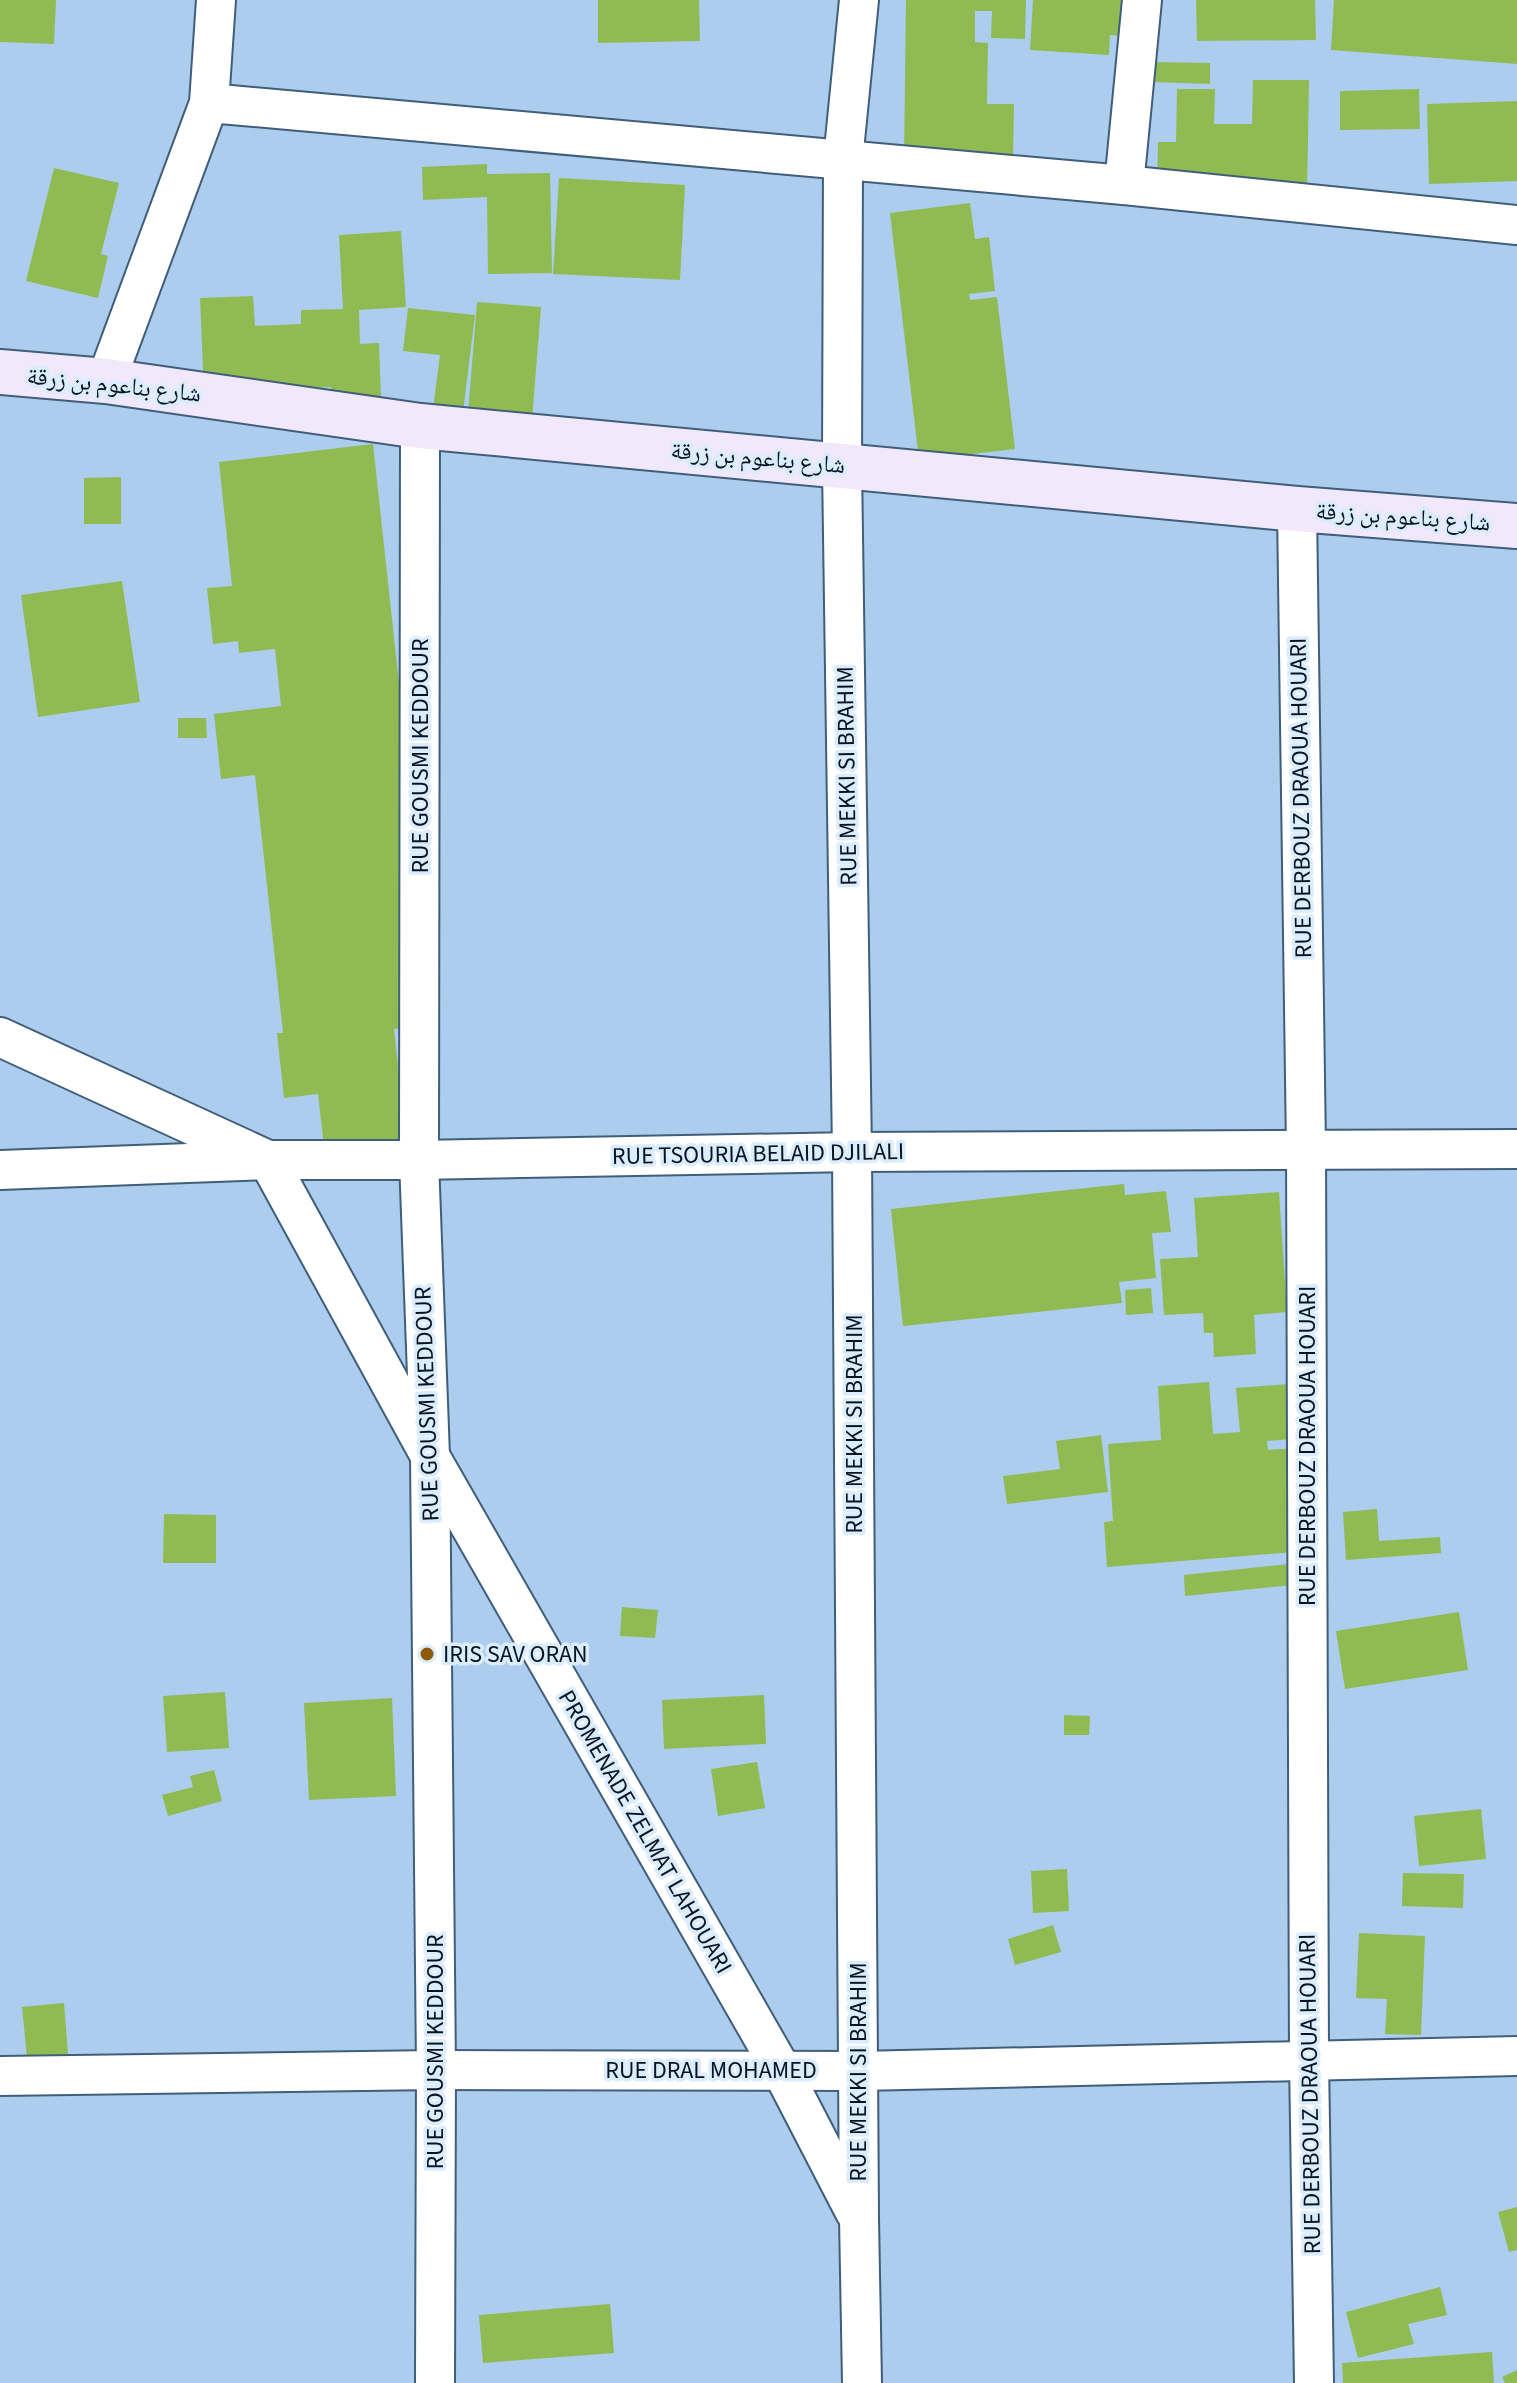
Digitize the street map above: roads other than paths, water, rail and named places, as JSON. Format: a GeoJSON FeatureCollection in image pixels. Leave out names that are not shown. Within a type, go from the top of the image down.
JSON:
{"type":"FeatureCollection","features":[{"type":"Feature","properties":{"kind":"street"},"geometry":{"type":"LineString","coordinates":[[106,381],[209,103],[216,0]]}},
{"type":"Feature","properties":{"kind":"street","name":"RUE MEKKI SI BRAHIM"},"geometry":{"type":"LineString","coordinates":[[859,0],[843,160],[842,466],[852,1152],[862,2383]]}},
{"type":"Feature","properties":{"kind":"street"},"geometry":{"type":"LineString","coordinates":[[1124,185],[1142,0]]}},
{"type":"Feature","properties":{"kind":"street"},"geometry":{"type":"LineString","coordinates":[[209,103],[1124,185],[1517,225]]}},
{"type":"Feature","properties":{"kind":"street","name":"شارع بناعوم بن زرقة"},"geometry":{"type":"LineString","coordinates":[[0,372],[106,381],[420,426],[1297,509],[1517,526]]}},
{"type":"Feature","properties":{"kind":"street","name":"RUE GOUSMI KEDDOUR"},"geometry":{"type":"LineString","coordinates":[[420,426],[419,1160],[430,1456],[436,2070],[435,2383]]}},
{"type":"Feature","properties":{"kind":"street","name":"RUE DERBOUZ DRAOUA HOUARI"},"geometry":{"type":"LineString","coordinates":[[1297,509],[1306,1149],[1309,2059],[1314,2383]]}},
{"type":"Feature","properties":{"kind":"street"},"geometry":{"type":"LineString","coordinates":[[0,1037],[268,1160]]}},
{"type":"Feature","properties":{"kind":"street","name":"RUE TSOURIA BELAID DJILALI"},"geometry":{"type":"LineString","coordinates":[[0,1170],[268,1160],[852,1152],[1517,1149]]}},
{"type":"Feature","properties":{"kind":"street","name":"PROMENADE ZELMAT LAHOUARI"},"geometry":{"type":"LineString","coordinates":[[268,1160],[430,1456],[781,2069],[859,2218]]}},
{"type":"Feature","properties":{"kind":"street","name":"RUE DRAL MOHAMED"},"geometry":{"type":"LineString","coordinates":[[0,2076],[436,2070],[859,2071],[1517,2056]]}},
{"type":"Feature","properties":{"kind":"place","name":"IRIS SAV ORAN"},"geometry":{"type":"Point","coordinates":[427,1654]}}]}
